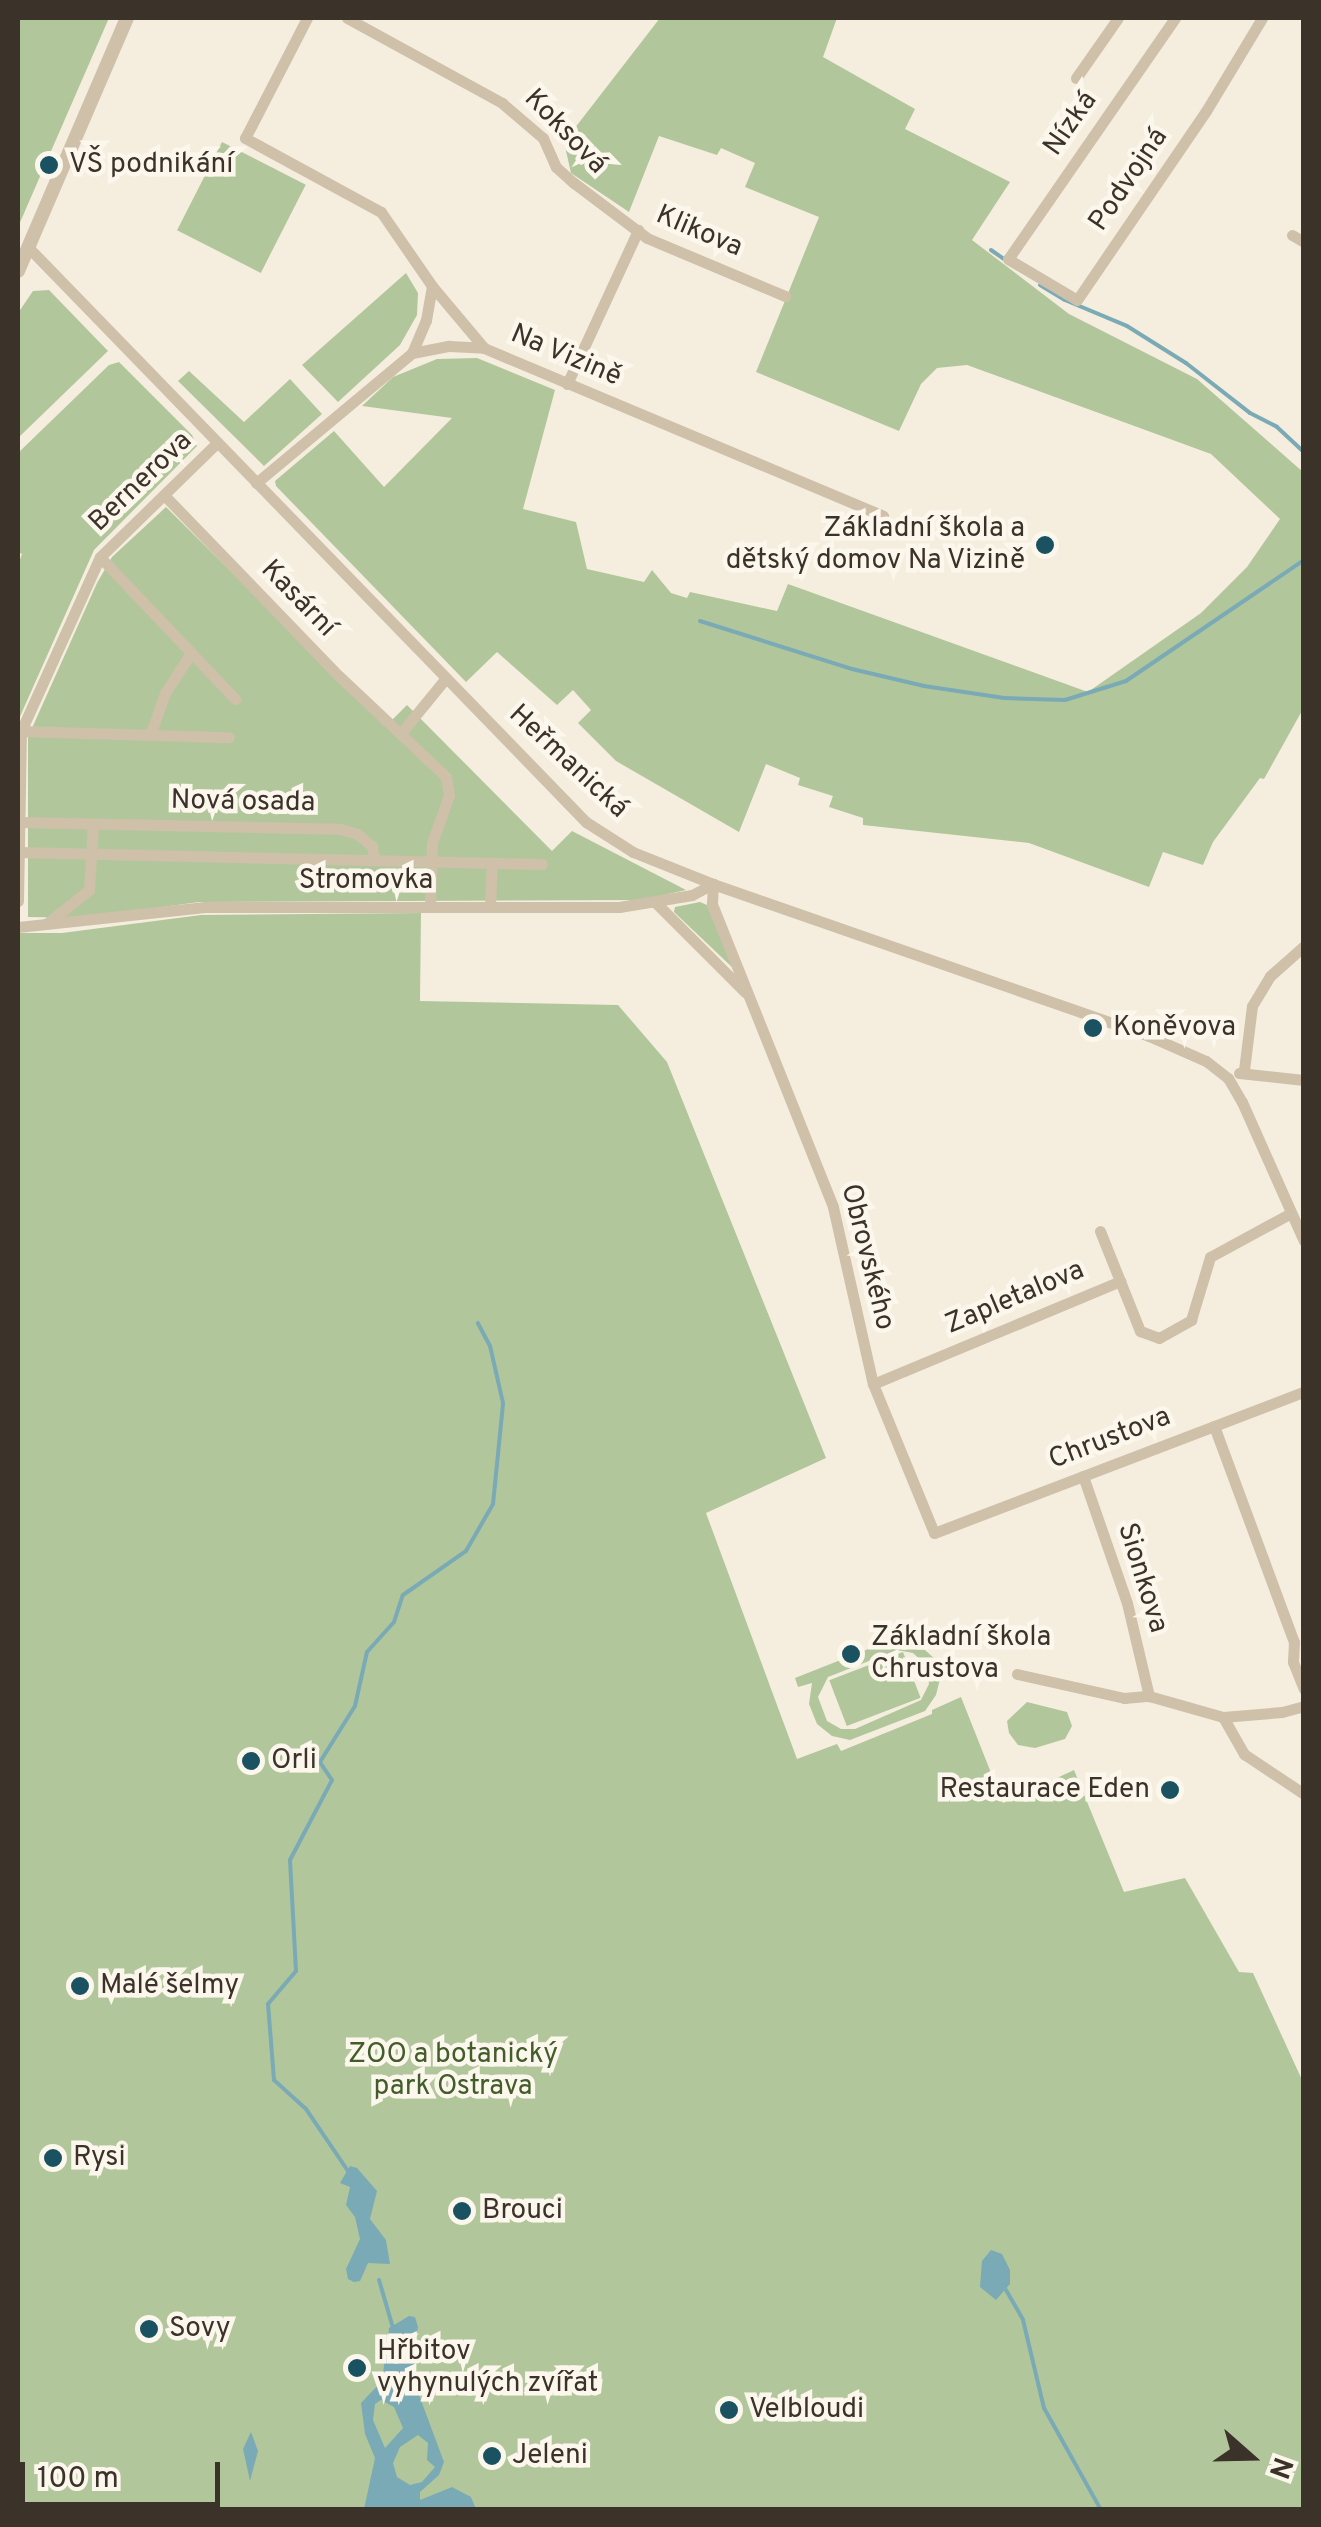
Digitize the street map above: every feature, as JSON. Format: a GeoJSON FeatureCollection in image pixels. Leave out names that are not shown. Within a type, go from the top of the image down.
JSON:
{"type":"FeatureCollection","features":[{"type":"Feature","properties":{"kind":"street"},"geometry":{"type":"LineString","coordinates":[[18,272],[128,18]]}},
{"type":"Feature","properties":{"kind":"street"},"geometry":{"type":"LineString","coordinates":[[308,18],[245,138],[381,212],[432,286],[484,348]]}},
{"type":"Feature","properties":{"kind":"street","name":"Koksová"},"geometry":{"type":"LineString","coordinates":[[347,18],[502,102],[543,138],[565,175],[638,230]]}},
{"type":"Feature","properties":{"kind":"street"},"geometry":{"type":"LineString","coordinates":[[1076,78],[1118,18]]}},
{"type":"Feature","properties":{"kind":"street","name":"Nízká"},"geometry":{"type":"LineString","coordinates":[[1008,259],[1175,18]]}},
{"type":"Feature","properties":{"kind":"street","name":"Podvojná"},"geometry":{"type":"LineString","coordinates":[[1008,259],[1077,300],[1206,111],[1262,18]]}},
{"type":"Feature","properties":{"kind":"street","name":"Klikova"},"geometry":{"type":"LineString","coordinates":[[567,384],[638,230],[784,296]]}},
{"type":"Feature","properties":{"kind":"street","name":"Heřmanická"},"geometry":{"type":"LineString","coordinates":[[28,247],[586,822],[632,852],[1149,1036],[1206,1061],[1228,1078]]}},
{"type":"Feature","properties":{"kind":"street"},"geometry":{"type":"LineString","coordinates":[[256,483],[412,353],[426,320],[432,286]]}},
{"type":"Feature","properties":{"kind":"street","name":"Na Vizině"},"geometry":{"type":"LineString","coordinates":[[412,353],[448,346],[484,348],[883,516]]}},
{"type":"Feature","properties":{"kind":"street","name":"Bernerova"},"geometry":{"type":"LineString","coordinates":[[18,901],[21,732],[100,558],[217,443]]}},
{"type":"Feature","properties":{"kind":"street","name":"Kasární"},"geometry":{"type":"LineString","coordinates":[[164,495],[450,784],[438,818],[430,862]]}},
{"type":"Feature","properties":{"kind":"street"},"geometry":{"type":"LineString","coordinates":[[100,558],[235,699]]}},
{"type":"Feature","properties":{"kind":"street"},"geometry":{"type":"LineString","coordinates":[[150,735],[166,693],[191,653]]}},
{"type":"Feature","properties":{"kind":"street"},"geometry":{"type":"LineString","coordinates":[[400,734],[446,678]]}},
{"type":"Feature","properties":{"kind":"street"},"geometry":{"type":"LineString","coordinates":[[21,732],[229,738]]}},
{"type":"Feature","properties":{"kind":"street","name":"Nová osada"},"geometry":{"type":"LineString","coordinates":[[19,822],[340,830],[357,834],[372,846],[374,860]]}},
{"type":"Feature","properties":{"kind":"street"},"geometry":{"type":"LineString","coordinates":[[45,925],[89,890],[94,824]]}},
{"type":"Feature","properties":{"kind":"street","name":"Nová osada"},"geometry":{"type":"LineString","coordinates":[[18,852],[542,864]]}},
{"type":"Feature","properties":{"kind":"street"},"geometry":{"type":"LineString","coordinates":[[430,862],[430,907]]}},
{"type":"Feature","properties":{"kind":"street"},"geometry":{"type":"LineString","coordinates":[[490,906],[492,863]]}},
{"type":"Feature","properties":{"kind":"street","name":"Stromovka"},"geometry":{"type":"LineString","coordinates":[[18,927],[205,907],[588,908],[656,903],[692,895],[713,884]]}},
{"type":"Feature","properties":{"kind":"street","name":"Obrovského"},"geometry":{"type":"LineString","coordinates":[[713,884],[712,904],[833,1207],[874,1384],[934,1533]]}},
{"type":"Feature","properties":{"kind":"street","name":"Obrovského"},"geometry":{"type":"LineString","coordinates":[[656,903],[748,995]]}},
{"type":"Feature","properties":{"kind":"street"},"geometry":{"type":"LineString","coordinates":[[1244,1070],[1252,1006],[1270,976],[1304,946]]}},
{"type":"Feature","properties":{"kind":"street"},"geometry":{"type":"LineString","coordinates":[[1304,1080],[1244,1070],[1228,1078],[1304,1241]]}},
{"type":"Feature","properties":{"kind":"street","name":"Zapletalova"},"geometry":{"type":"LineString","coordinates":[[1100,1232],[1140,1331],[1159,1338],[1190,1320],[1210,1257],[1291,1213]]}},
{"type":"Feature","properties":{"kind":"street","name":"Zapletalova"},"geometry":{"type":"LineString","coordinates":[[874,1384],[1120,1281]]}},
{"type":"Feature","properties":{"kind":"street","name":"Chrustova"},"geometry":{"type":"LineString","coordinates":[[934,1533],[1304,1392]]}},
{"type":"Feature","properties":{"kind":"street"},"geometry":{"type":"LineString","coordinates":[[1214,1426],[1299,1647],[1293,1662],[1304,1689]]}},
{"type":"Feature","properties":{"kind":"street","name":"Sionkova"},"geometry":{"type":"LineString","coordinates":[[1083,1476],[1127,1603],[1149,1696]]}},
{"type":"Feature","properties":{"kind":"street"},"geometry":{"type":"LineString","coordinates":[[1017,1674],[1124,1698],[1149,1696],[1222,1717],[1282,1712],[1304,1706]]}},
{"type":"Feature","properties":{"kind":"street"},"geometry":{"type":"LineString","coordinates":[[1222,1717],[1244,1754],[1304,1794]]}},
{"type":"Feature","properties":{"kind":"green space"},"geometry":{"type":"Polygon","coordinates":[[[18,18],[109,18],[18,227],[18,18]]]}},
{"type":"Feature","properties":{"kind":"green space"},"geometry":{"type":"Polygon","coordinates":[[[660,18],[837,18],[823,57],[915,109],[905,129],[1010,182],[972,240],[1069,314],[1197,379],[1303,472],[1303,709],[1264,779],[1260,778],[1213,842],[1203,865],[1163,852],[1149,887],[1029,843],[863,825],[863,818],[829,807],[833,796],[798,785],[800,778],[766,764],[739,832],[616,761],[578,723],[591,710],[573,690],[557,705],[497,652],[466,682],[276,486],[275,481],[334,431],[384,487],[452,418],[362,406],[393,377],[437,359],[477,358],[555,390],[523,509],[576,522],[587,569],[644,582],[652,570],[671,593],[687,598],[690,592],[777,611],[788,584],[1088,692],[1201,613],[1247,567],[1280,519],[1211,454],[967,365],[937,368],[921,384],[899,431],[756,372],[819,217],[745,187],[755,163],[721,148],[717,155],[659,136],[629,212],[571,173],[564,142],[660,18]]]}},
{"type":"Feature","properties":{"kind":"green space"},"geometry":{"type":"Polygon","coordinates":[[[222,142],[306,185],[261,273],[177,230],[222,142]]]}},
{"type":"Feature","properties":{"kind":"green space"},"geometry":{"type":"Polygon","coordinates":[[[406,273],[418,293],[417,315],[400,345],[338,402],[302,365],[406,273]]]}},
{"type":"Feature","properties":{"kind":"green space"},"geometry":{"type":"Polygon","coordinates":[[[49,290],[108,351],[18,438],[18,313],[33,291],[49,290]]]}},
{"type":"Feature","properties":{"kind":"green space"},"geometry":{"type":"Polygon","coordinates":[[[119,362],[192,435],[197,446],[94,550],[18,721],[18,565],[22,554],[18,552],[18,453],[109,365],[119,362]]]}},
{"type":"Feature","properties":{"kind":"green space"},"geometry":{"type":"Polygon","coordinates":[[[189,371],[244,422],[290,379],[322,414],[264,466],[178,381],[189,371]]]}},
{"type":"Feature","properties":{"kind":"green space"},"geometry":{"type":"Polygon","coordinates":[[[166,507],[386,726],[407,705],[552,851],[572,831],[686,890],[642,900],[199,902],[83,918],[28,917],[28,737],[112,557],[166,507]]]}},
{"type":"Feature","properties":{"kind":"green space"},"geometry":{"type":"Polygon","coordinates":[[[700,902],[707,905],[734,969],[674,912],[675,907],[700,902]]]}},
{"type":"Feature","properties":{"kind":"green space","name":"ZOO a botanický park Ostrava"},"geometry":{"type":"Polygon","coordinates":[[[421,913],[420,1001],[618,1005],[667,1062],[826,1458],[706,1513],[797,1759],[837,1744],[841,1751],[932,1714],[932,1710],[961,1697],[1003,1803],[1074,1770],[1124,1892],[1185,1878],[1239,1972],[1253,1973],[1303,2082],[1303,2509],[18,2510],[18,933],[62,933],[201,915],[421,913]]]}},
{"type":"Feature","properties":{"kind":"green space"},"geometry":{"type":"Polygon","coordinates":[[[924,1627],[928,1637],[916,1642],[935,1659],[940,1679],[936,1695],[925,1711],[850,1740],[832,1736],[817,1724],[809,1704],[812,1683],[798,1687],[795,1678],[924,1627]],[[897,1650],[828,1677],[818,1697],[827,1721],[841,1729],[855,1729],[921,1700],[929,1684],[926,1665],[913,1653],[897,1650]]]}},
{"type":"Feature","properties":{"kind":"green space"},"geometry":{"type":"Polygon","coordinates":[[[903,1652],[921,1698],[847,1726],[829,1680],[903,1652]]]}},
{"type":"Feature","properties":{"kind":"green space"},"geometry":{"type":"Polygon","coordinates":[[[1027,1702],[1067,1712],[1072,1726],[1065,1739],[1035,1748],[1018,1745],[1009,1733],[1007,1721],[1027,1702]]]}},
{"type":"Feature","properties":{"kind":"water"},"geometry":{"type":"Polygon","coordinates":[[[350,2166],[357,2168],[377,2191],[370,2219],[386,2240],[390,2264],[368,2263],[360,2281],[354,2282],[348,2279],[346,2269],[360,2239],[355,2217],[346,2205],[350,2187],[340,2183],[350,2166]]]}},
{"type":"Feature","properties":{"kind":"water"},"geometry":{"type":"Polygon","coordinates":[[[991,2250],[1002,2254],[1010,2270],[1010,2284],[996,2300],[980,2287],[982,2261],[991,2250]]]}},
{"type":"Feature","properties":{"kind":"water"},"geometry":{"type":"Polygon","coordinates":[[[409,2316],[415,2317],[418,2327],[413,2353],[419,2395],[444,2462],[439,2475],[420,2492],[420,2500],[452,2487],[471,2497],[476,2509],[364,2509],[375,2458],[365,2434],[361,2403],[382,2381],[389,2328],[409,2316]],[[381,2400],[375,2404],[373,2420],[385,2448],[403,2428],[394,2407],[381,2400]],[[418,2435],[400,2447],[393,2463],[397,2477],[410,2485],[422,2482],[435,2467],[427,2460],[428,2443],[418,2435]]]}},
{"type":"Feature","properties":{"kind":"water"},"geometry":{"type":"Polygon","coordinates":[[[251,2432],[258,2451],[250,2481],[243,2449],[251,2432]]]}},
{"type":"Feature","properties":{"kind":"waterway"},"geometry":{"type":"LineString","coordinates":[[991,250],[1004,259]]}},
{"type":"Feature","properties":{"kind":"waterway"},"geometry":{"type":"LineString","coordinates":[[1040,285],[1127,326],[1186,363],[1250,413],[1277,427],[1304,452]]}},
{"type":"Feature","properties":{"kind":"waterway"},"geometry":{"type":"LineString","coordinates":[[700,621],[852,669],[924,686],[1004,698],[1065,700],[1126,681],[1304,560]]}},
{"type":"Feature","properties":{"kind":"waterway"},"geometry":{"type":"LineString","coordinates":[[348,2171],[306,2109],[274,2080],[268,2004],[296,1971],[290,1860],[332,1780],[320,1762],[355,1706],[367,1652],[394,1622],[403,1595],[466,1551],[493,1504],[503,1403],[490,1346],[478,1323]]}},
{"type":"Feature","properties":{"kind":"waterway"},"geometry":{"type":"LineString","coordinates":[[379,2280],[393,2328]]}},
{"type":"Feature","properties":{"kind":"waterway"},"geometry":{"type":"LineString","coordinates":[[1006,2290],[1023,2320],[1044,2408],[1101,2510]]}},
{"type":"Feature","properties":{"kind":"place","name":"VŠ podnikání"},"geometry":{"type":"Point","coordinates":[49,165]}},
{"type":"Feature","properties":{"kind":"place","name":"Základní škola a dětský domov Na Vizině"},"geometry":{"type":"Point","coordinates":[1045,545]}},
{"type":"Feature","properties":{"kind":"place","name":"Koněvova"},"geometry":{"type":"Point","coordinates":[1093,1028]}},
{"type":"Feature","properties":{"kind":"place","name":"Základní škola Chrustova"},"geometry":{"type":"Point","coordinates":[851,1654]}},
{"type":"Feature","properties":{"kind":"place","name":"Orli"},"geometry":{"type":"Point","coordinates":[251,1761]}},
{"type":"Feature","properties":{"kind":"place","name":"Restaurace Eden"},"geometry":{"type":"Point","coordinates":[1170,1790]}},
{"type":"Feature","properties":{"kind":"place","name":"Malé šelmy"},"geometry":{"type":"Point","coordinates":[80,1986]}},
{"type":"Feature","properties":{"kind":"place","name":"Rysi"},"geometry":{"type":"Point","coordinates":[53,2158]}},
{"type":"Feature","properties":{"kind":"place","name":"Brouci"},"geometry":{"type":"Point","coordinates":[462,2211]}},
{"type":"Feature","properties":{"kind":"place","name":"Sovy"},"geometry":{"type":"Point","coordinates":[149,2329]}},
{"type":"Feature","properties":{"kind":"place","name":"Hřbitov vyhynulých zvířat"},"geometry":{"type":"Point","coordinates":[357,2368]}},
{"type":"Feature","properties":{"kind":"place","name":"Velbloudi"},"geometry":{"type":"Point","coordinates":[729,2410]}},
{"type":"Feature","properties":{"kind":"place","name":"Jeleni"},"geometry":{"type":"Point","coordinates":[492,2456]}}]}
